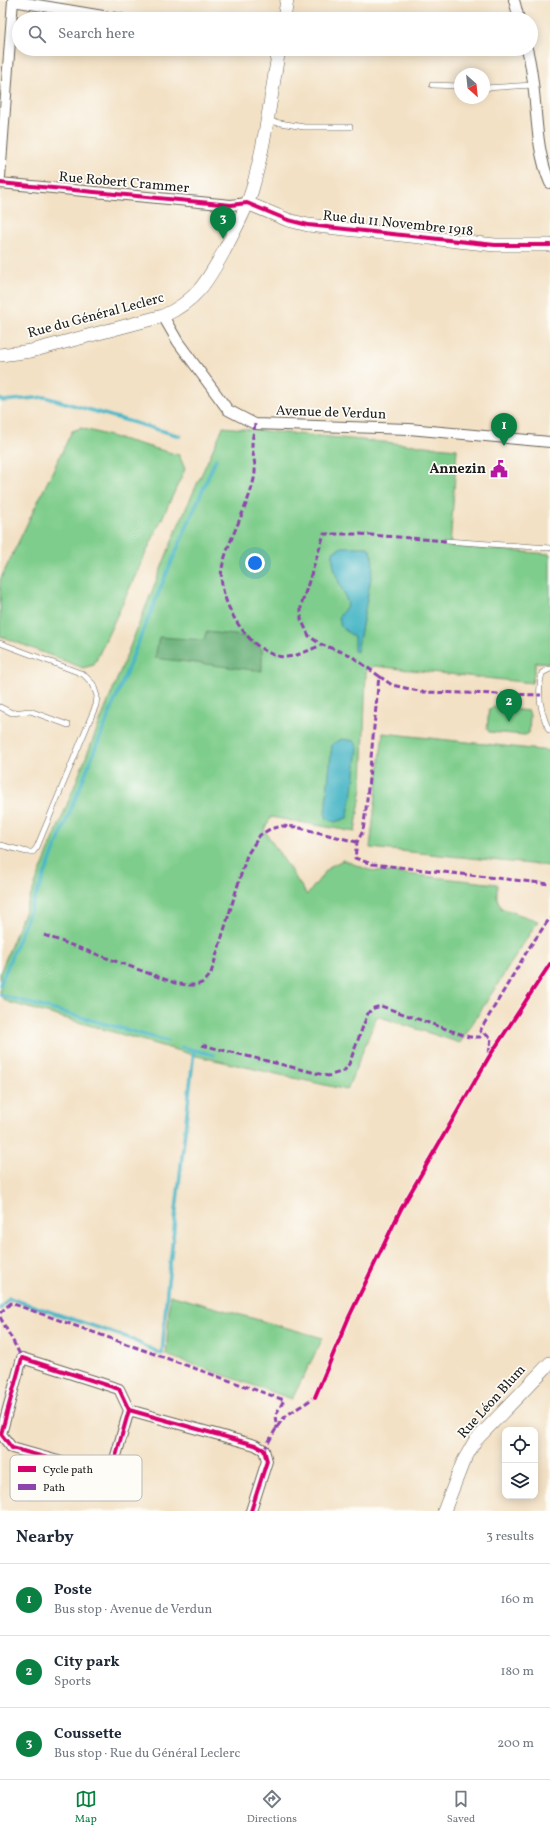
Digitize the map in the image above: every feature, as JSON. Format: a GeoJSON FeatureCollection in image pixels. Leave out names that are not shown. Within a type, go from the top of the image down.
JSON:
{"type":"FeatureCollection","features":[{"type":"Feature","properties":{"kind":"street"},"geometry":{"type":"LineString","coordinates":[[285,12],[287,0]]}},
{"type":"Feature","properties":{"kind":"street"},"geometry":{"type":"LineString","coordinates":[[514,0],[517,12]]}},
{"type":"Feature","properties":{"kind":"street"},"geometry":{"type":"LineString","coordinates":[[12,12],[13,1],[79,12]]}},
{"type":"Feature","properties":{"kind":"street"},"geometry":{"type":"LineString","coordinates":[[0,178],[12,15]]}},
{"type":"Feature","properties":{"kind":"street","name":"Rue du Général Leclerc"},"geometry":{"type":"LineString","coordinates":[[0,355],[31,351],[163,316],[178,310],[190,301],[208,281],[252,191],[267,121],[278,56]]}},
{"type":"Feature","properties":{"kind":"street"},"geometry":{"type":"LineString","coordinates":[[528,56],[534,85],[539,139],[550,183]]}},
{"type":"Feature","properties":{"kind":"street","name":"Rue Robert Crammer"},"geometry":{"type":"LineString","coordinates":[[0,184],[231,205],[247,203]]}},
{"type":"Feature","properties":{"kind":"street","name":"Rue du 11 Novembre 1918"},"geometry":{"type":"LineString","coordinates":[[247,203],[288,220],[308,225],[495,245],[550,245]]}},
{"type":"Feature","properties":{"kind":"street","name":"Avenue de Verdun"},"geometry":{"type":"LineString","coordinates":[[163,316],[178,342],[228,410],[254,424],[409,430],[550,442]]}},
{"type":"Feature","properties":{"kind":"street"},"geometry":{"type":"LineString","coordinates":[[37,1455],[12,1448],[1,1434],[2,1423],[22,1358],[119,1389],[129,1410],[116,1455]]}},
{"type":"Feature","properties":{"kind":"street","name":"Rue Léon Blum"},"geometry":{"type":"LineString","coordinates":[[444,1511],[463,1462],[476,1441],[550,1362]]}},
{"type":"Feature","properties":{"kind":"street"},"geometry":{"type":"LineString","coordinates":[[129,1410],[255,1445],[264,1450],[267,1461],[251,1511]]}},
{"type":"Feature","properties":{"kind":"lane"},"geometry":{"type":"LineString","coordinates":[[432,85],[454,86]]}},
{"type":"Feature","properties":{"kind":"lane"},"geometry":{"type":"LineString","coordinates":[[490,88],[534,85]]}},
{"type":"Feature","properties":{"kind":"lane"},"geometry":{"type":"LineString","coordinates":[[267,121],[304,127],[350,127]]}},
{"type":"Feature","properties":{"kind":"lane"},"geometry":{"type":"LineString","coordinates":[[446,541],[550,548]]}},
{"type":"Feature","properties":{"kind":"lane"},"geometry":{"type":"LineString","coordinates":[[0,643],[83,674],[93,684],[97,696],[96,705],[37,847],[32,852],[27,852],[0,845]]}},
{"type":"Feature","properties":{"kind":"lane"},"geometry":{"type":"LineString","coordinates":[[549,730],[543,717],[540,681],[542,673],[550,669]]}},
{"type":"Feature","properties":{"kind":"lane"},"geometry":{"type":"LineString","coordinates":[[0,708],[12,713],[30,711],[68,725]]}},
{"type":"Feature","properties":{"kind":"green space"},"geometry":{"type":"Polygon","coordinates":[[[223,427],[457,449],[450,546],[550,554],[550,663],[536,662],[532,683],[374,666],[366,672],[362,787],[355,832],[271,817],[264,830],[307,895],[329,867],[343,860],[369,870],[497,884],[497,898],[501,908],[538,921],[460,1043],[377,1016],[347,1090],[197,1056],[8,1002],[0,996],[0,973],[178,526],[223,427]]]}},
{"type":"Feature","properties":{"kind":"green space"},"geometry":{"type":"Polygon","coordinates":[[[81,428],[179,455],[185,469],[94,665],[83,668],[0,636],[0,580],[72,431],[81,428]]]}},
{"type":"Feature","properties":{"kind":"green space"},"geometry":{"type":"Polygon","coordinates":[[[206,632],[243,636],[262,649],[262,671],[155,658],[159,637],[204,640],[206,632]]]}},
{"type":"Feature","properties":{"kind":"green space"},"geometry":{"type":"Polygon","coordinates":[[[493,707],[528,711],[530,715],[529,733],[525,735],[489,732],[487,729],[489,709],[493,707]]]}},
{"type":"Feature","properties":{"kind":"green space"},"geometry":{"type":"Polygon","coordinates":[[[383,733],[550,751],[550,866],[370,848],[383,733]]]}},
{"type":"Feature","properties":{"kind":"green space"},"geometry":{"type":"Polygon","coordinates":[[[170,1295],[323,1338],[292,1399],[166,1355],[170,1295]]]}},
{"type":"Feature","properties":{"kind":"water"},"geometry":{"type":"Polygon","coordinates":[[[342,547],[368,547],[372,554],[373,567],[357,652],[354,651],[354,637],[341,627],[339,617],[348,604],[335,572],[333,552],[342,547]]]}},
{"type":"Feature","properties":{"kind":"water"},"geometry":{"type":"Polygon","coordinates":[[[342,739],[354,741],[358,747],[353,791],[347,818],[335,822],[327,819],[325,813],[332,744],[342,739]]]}},
{"type":"Feature","properties":{"kind":"waterway"},"geometry":{"type":"LineString","coordinates":[[0,399],[3,401],[45,397],[180,436]]}},
{"type":"Feature","properties":{"kind":"waterway"},"geometry":{"type":"LineString","coordinates":[[0,985],[162,584],[216,459]]}},
{"type":"Feature","properties":{"kind":"waterway"},"geometry":{"type":"LineString","coordinates":[[0,995],[167,1041]]}},
{"type":"Feature","properties":{"kind":"waterway"},"geometry":{"type":"LineString","coordinates":[[182,1047],[214,1055]]}},
{"type":"Feature","properties":{"kind":"waterway"},"geometry":{"type":"LineString","coordinates":[[0,1309],[9,1298],[126,1337],[162,1354],[167,1291],[194,1050]]}},
{"type":"Feature","properties":{"kind":"marked path"},"geometry":{"type":"LineString","coordinates":[[255,424],[252,446],[255,475],[247,502],[229,545],[222,568],[224,595],[230,610],[248,637],[260,647],[272,654],[290,657],[322,645]]}},
{"type":"Feature","properties":{"kind":"marked path"},"geometry":{"type":"LineString","coordinates":[[446,541],[360,534],[324,534],[301,606],[301,619],[309,636],[320,644],[350,655],[379,676],[366,809],[363,831],[357,842],[355,858],[372,864],[550,884]]}},
{"type":"Feature","properties":{"kind":"marked path"},"geometry":{"type":"LineString","coordinates":[[379,676],[392,685],[423,692],[541,695]]}},
{"type":"Feature","properties":{"kind":"marked path"},"geometry":{"type":"LineString","coordinates":[[44,935],[175,983],[186,985],[200,984],[208,978],[211,973],[247,855],[260,835],[270,829],[282,826],[296,827],[357,842]]}},
{"type":"Feature","properties":{"kind":"marked path"},"geometry":{"type":"LineString","coordinates":[[489,1054],[491,1038],[480,1031],[529,948],[550,918]]}},
{"type":"Feature","properties":{"kind":"marked path"},"geometry":{"type":"LineString","coordinates":[[202,1045],[328,1076],[344,1071],[349,1064],[368,1013],[374,1008],[381,1006],[469,1037],[480,1037],[484,1034]]}},
{"type":"Feature","properties":{"kind":"marked path"},"geometry":{"type":"LineString","coordinates":[[0,1313],[11,1303],[284,1400],[275,1416],[277,1429]]}},
{"type":"Feature","properties":{"kind":"marked path"},"geometry":{"type":"LineString","coordinates":[[0,1317],[22,1358]]}},
{"type":"Feature","properties":{"kind":"marked path"},"geometry":{"type":"LineString","coordinates":[[264,1450],[283,1419],[316,1394]]}},
{"type":"Feature","properties":{"kind":"cycle path"},"geometry":{"type":"LineString","coordinates":[[0,183],[231,205],[247,203],[288,220],[308,225],[495,245],[550,245]]}},
{"type":"Feature","properties":{"kind":"cycle path"},"geometry":{"type":"LineString","coordinates":[[315,1397],[349,1317],[401,1209],[489,1057],[550,964]]}},
{"type":"Feature","properties":{"kind":"cycle path"},"geometry":{"type":"LineString","coordinates":[[37,1455],[12,1448],[1,1434],[22,1358],[119,1389],[129,1410]]}},
{"type":"Feature","properties":{"kind":"cycle path"},"geometry":{"type":"LineString","coordinates":[[116,1455],[129,1410]]}},
{"type":"Feature","properties":{"kind":"cycle path"},"geometry":{"type":"LineString","coordinates":[[129,1410],[255,1445],[264,1450],[267,1461],[251,1511]]}},
{"type":"Feature","properties":{"kind":"place","name":"Coussette"},"geometry":{"type":"Point","coordinates":[223,239]}},
{"type":"Feature","properties":{"kind":"place","name":"Poste"},"geometry":{"type":"Point","coordinates":[504,446]}},
{"type":"Feature","properties":{"kind":"place","name":"Annezin"},"geometry":{"type":"Point","coordinates":[499,469]}},
{"type":"Feature","properties":{"kind":"place","name":"City park"},"geometry":{"type":"Point","coordinates":[509,722]}}]}
